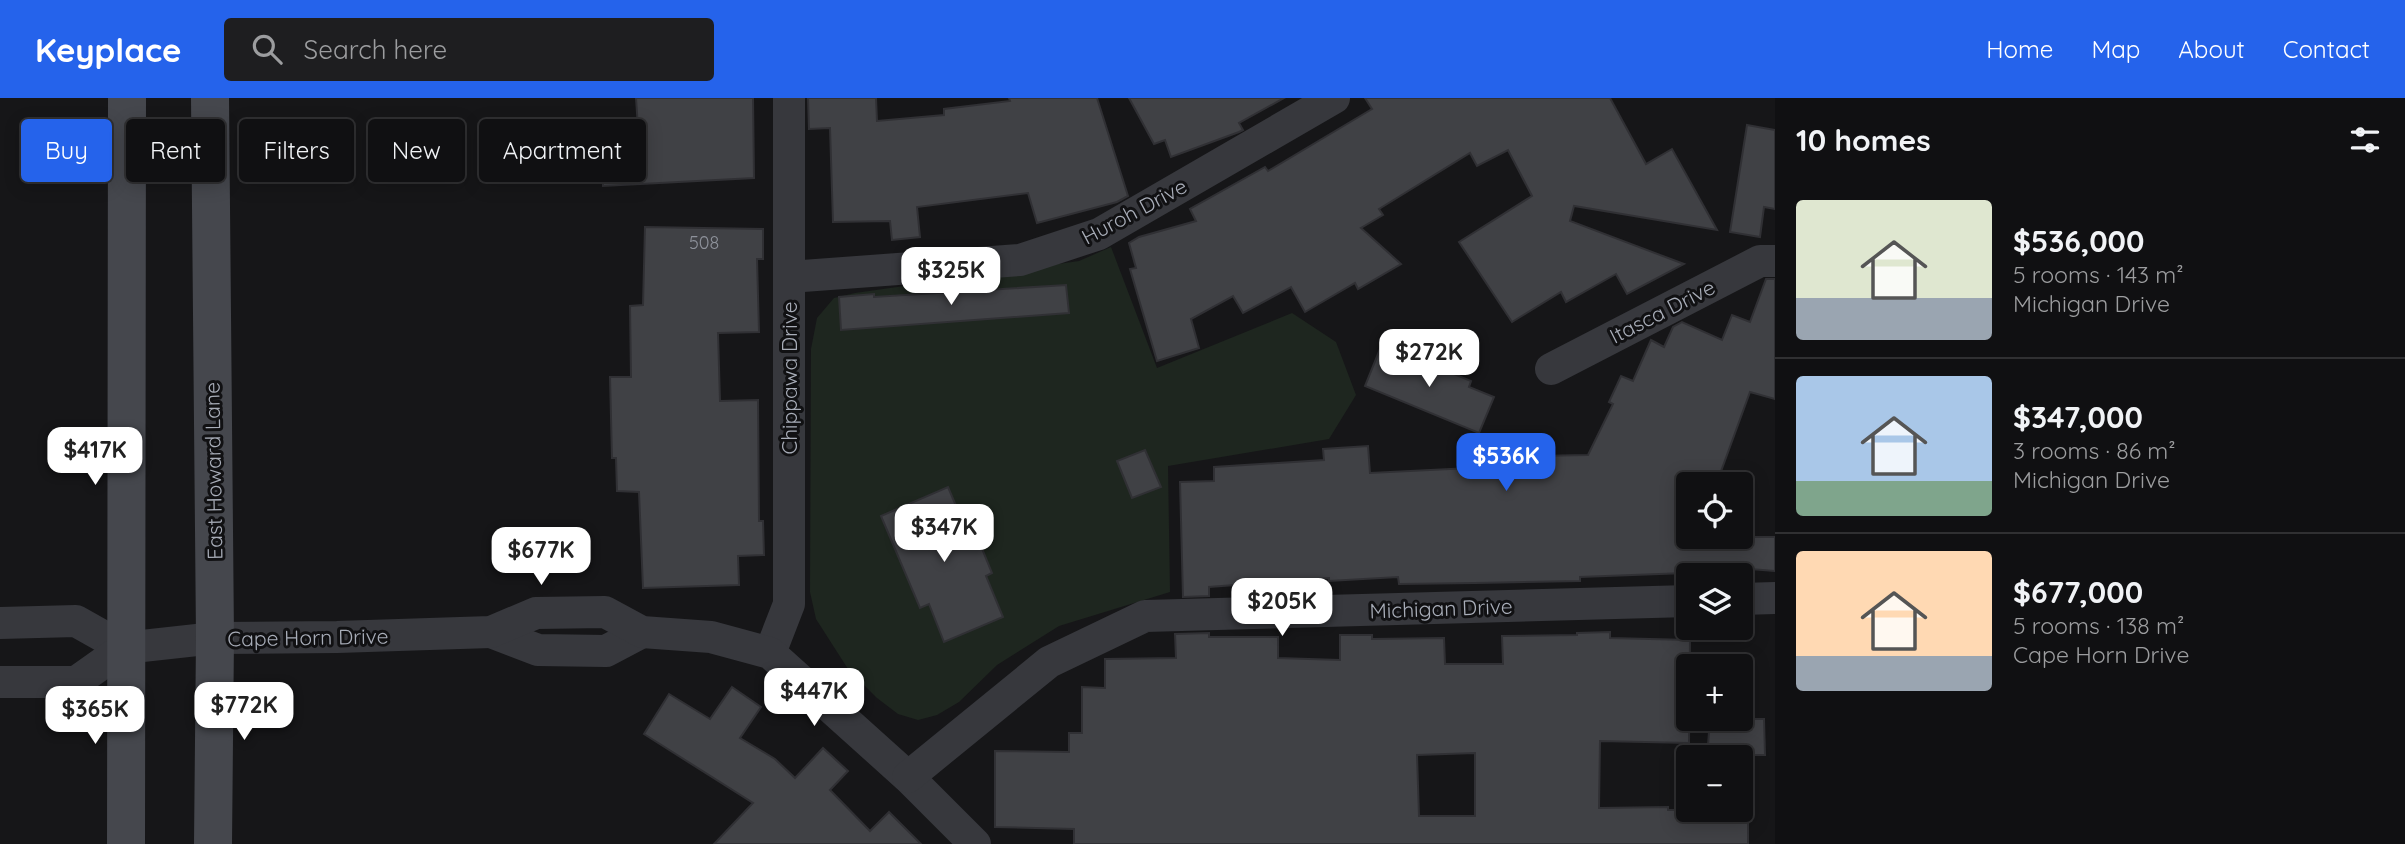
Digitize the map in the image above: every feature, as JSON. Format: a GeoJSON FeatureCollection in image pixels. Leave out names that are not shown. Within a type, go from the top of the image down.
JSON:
{"type":"FeatureCollection","features":[{"type":"Feature","properties":{"kind":"main road"},"geometry":{"type":"LineString","coordinates":[[125,844],[127,98]]}},
{"type":"Feature","properties":{"kind":"main road","name":"East Howard Lane"},"geometry":{"type":"LineString","coordinates":[[210,98],[215,638],[213,844]]}},
{"type":"Feature","properties":{"kind":"street","name":"Chippawa Drive"},"geometry":{"type":"LineString","coordinates":[[770,653],[789,604],[789,98]]}},
{"type":"Feature","properties":{"kind":"street","name":"Huroh Drive"},"geometry":{"type":"LineString","coordinates":[[789,277],[1020,260],[1099,234],[1334,98]]}},
{"type":"Feature","properties":{"kind":"street","name":"Itasca Drive"},"geometry":{"type":"LineString","coordinates":[[1551,369],[1760,261],[1775,261]]}},
{"type":"Feature","properties":{"kind":"street"},"geometry":{"type":"LineString","coordinates":[[1753,599],[1775,598]]}},
{"type":"Feature","properties":{"kind":"street","name":"Michigan Drive"},"geometry":{"type":"LineString","coordinates":[[908,777],[1049,662],[1145,616],[1676,601]]}},
{"type":"Feature","properties":{"kind":"street","name":"Cape Horn Drive"},"geometry":{"type":"LineString","coordinates":[[124,648],[215,638],[491,632],[536,613],[605,612],[642,632]]}},
{"type":"Feature","properties":{"kind":"street"},"geometry":{"type":"LineString","coordinates":[[0,623],[76,621],[124,648],[76,682],[0,682]]}},
{"type":"Feature","properties":{"kind":"street","name":"Cape Horn Drive"},"geometry":{"type":"LineString","coordinates":[[491,632],[538,650],[606,651],[642,632]]}},
{"type":"Feature","properties":{"kind":"street"},"geometry":{"type":"LineString","coordinates":[[642,632],[711,637],[770,653],[908,777],[975,844]]}},
{"type":"Feature","properties":{"kind":"shaded area"},"geometry":{"type":"Polygon","coordinates":[[[1111,247],[1157,368],[1292,313],[1336,342],[1356,395],[1329,439],[1168,466],[1170,592],[1059,626],[997,665],[959,702],[937,715],[918,720],[898,714],[877,698],[848,669],[816,619],[810,592],[811,349],[817,318],[834,298],[1079,261],[1111,247]]]}},
{"type":"Feature","properties":{"kind":"building"},"geometry":{"type":"Polygon","coordinates":[[[636,98],[753,98],[754,178],[603,186],[603,182],[646,182],[646,119],[637,119],[636,98]]]}},
{"type":"Feature","properties":{"kind":"building"},"geometry":{"type":"Polygon","coordinates":[[[808,98],[876,98],[877,121],[944,115],[944,109],[1010,101],[1009,98],[1097,98],[1128,196],[1117,202],[1037,223],[1028,193],[917,207],[920,237],[892,240],[890,221],[833,222],[830,128],[809,129],[808,98]]]}},
{"type":"Feature","properties":{"kind":"building"},"geometry":{"type":"Polygon","coordinates":[[[1129,98],[1284,98],[1239,123],[1243,130],[1171,157],[1165,140],[1154,144],[1129,98]]]}},
{"type":"Feature","properties":{"kind":"building"},"geometry":{"type":"Polygon","coordinates":[[[1365,98],[1610,98],[1646,164],[1672,149],[1717,230],[1574,206],[1570,221],[1684,264],[1627,294],[1616,274],[1566,302],[1561,292],[1512,322],[1459,242],[1532,196],[1508,150],[1477,166],[1470,153],[1379,209],[1383,215],[1361,228],[1401,264],[1358,289],[1355,283],[1305,312],[1291,287],[1243,313],[1233,296],[1191,319],[1199,348],[1157,361],[1130,269],[1136,268],[1129,243],[1139,237],[1196,221],[1190,209],[1265,167],[1268,171],[1372,109],[1365,98]]]}},
{"type":"Feature","properties":{"kind":"building"},"geometry":{"type":"Polygon","coordinates":[[[1747,125],[1775,130],[1775,209],[1764,207],[1760,237],[1730,232],[1747,125]]]}},
{"type":"Feature","properties":{"kind":"building"},"geometry":{"type":"Polygon","coordinates":[[[645,227],[763,229],[763,259],[757,259],[759,332],[718,333],[720,401],[758,400],[759,521],[763,521],[764,555],[738,556],[739,585],[643,588],[639,492],[617,491],[616,458],[612,458],[610,377],[631,377],[630,306],[643,305],[645,227]]]}},
{"type":"Feature","properties":{"kind":"building"},"geometry":{"type":"Polygon","coordinates":[[[1766,279],[1775,279],[1775,399],[1750,392],[1721,472],[1676,472],[1676,549],[1753,549],[1753,537],[1775,537],[1775,571],[1753,569],[1753,563],[1676,563],[1676,573],[1580,577],[1580,581],[1399,584],[1398,577],[1329,581],[1329,578],[1209,587],[1209,596],[1183,597],[1180,482],[1214,481],[1214,467],[1324,460],[1323,449],[1368,446],[1370,473],[1553,464],[1533,456],[1588,455],[1613,404],[1609,402],[1621,376],[1633,381],[1651,340],[1664,347],[1673,327],[1682,322],[1722,340],[1732,315],[1750,322],[1766,279]]]}},
{"type":"Feature","properties":{"kind":"building"},"geometry":{"type":"Polygon","coordinates":[[[1066,285],[1069,313],[841,330],[839,297],[1066,285]]]}},
{"type":"Feature","properties":{"kind":"building"},"geometry":{"type":"Polygon","coordinates":[[[1382,344],[1471,381],[1469,387],[1494,397],[1479,433],[1365,386],[1382,344]]]}},
{"type":"Feature","properties":{"kind":"building"},"geometry":{"type":"Polygon","coordinates":[[[1145,450],[1161,487],[1132,498],[1117,461],[1145,450]]]}},
{"type":"Feature","properties":{"kind":"building"},"geometry":{"type":"Polygon","coordinates":[[[948,487],[965,527],[972,524],[992,573],[986,576],[1003,617],[944,642],[929,604],[920,608],[881,516],[948,487]]]}},
{"type":"Feature","properties":{"kind":"building"},"geometry":{"type":"Polygon","coordinates":[[[1610,632],[1610,638],[1690,640],[1690,654],[1676,654],[1676,731],[1689,731],[1689,743],[1600,741],[1599,808],[1668,807],[1668,810],[1676,810],[1676,822],[1748,822],[1748,844],[1074,844],[1074,829],[995,827],[995,751],[1069,752],[1069,733],[1082,733],[1082,687],[1105,688],[1105,659],[1176,658],[1175,634],[1278,637],[1278,658],[1340,660],[1340,635],[1372,635],[1372,639],[1444,638],[1445,664],[1503,664],[1502,636],[1610,632]],[[1475,753],[1417,755],[1419,816],[1475,816],[1475,753]]]}},
{"type":"Feature","properties":{"kind":"building"},"geometry":{"type":"Polygon","coordinates":[[[732,687],[761,707],[740,738],[775,759],[795,778],[823,748],[848,771],[830,790],[870,831],[889,812],[921,844],[714,844],[753,803],[644,734],[669,694],[710,719],[732,687]]]}},
{"type":"Feature","properties":{"kind":"building"},"geometry":{"type":"Polygon","coordinates":[[[1753,719],[1764,719],[1765,755],[1753,755],[1753,745],[1708,745],[1709,731],[1753,731],[1753,719]]]}}]}
